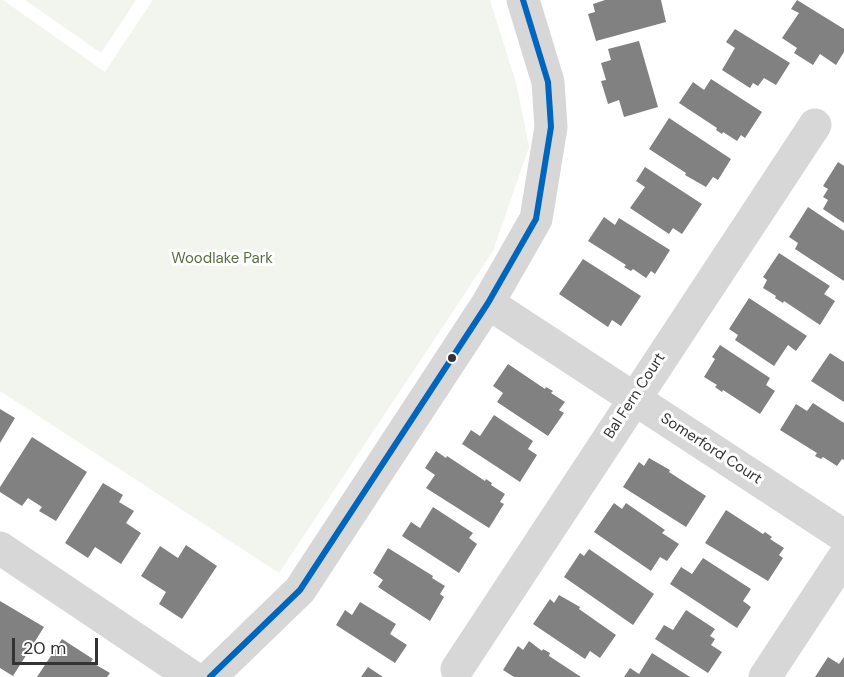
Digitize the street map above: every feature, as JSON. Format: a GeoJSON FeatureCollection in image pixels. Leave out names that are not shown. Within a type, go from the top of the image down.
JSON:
{"type":"FeatureCollection","features":[{"type":"Feature","properties":{"kind":"street"},"geometry":{"type":"LineString","coordinates":[[210,677],[300,590],[488,303],[536,219],[551,127],[548,82],[523,0]]}},
{"type":"Feature","properties":{"kind":"street","name":"Bal Fern Court"},"geometry":{"type":"LineString","coordinates":[[457,669],[815,125]]}},
{"type":"Feature","properties":{"kind":"street","name":"Somerford Court"},"geometry":{"type":"LineString","coordinates":[[488,303],[844,536]]}},
{"type":"Feature","properties":{"kind":"street"},"geometry":{"type":"LineString","coordinates":[[0,548],[192,677]]}},
{"type":"Feature","properties":{"kind":"street"},"geometry":{"type":"LineString","coordinates":[[765,677],[844,557]]}},
{"type":"Feature","properties":{"kind":"green space","name":"Woodlake Park"},"geometry":{"type":"Polygon","coordinates":[[[0,0],[105,72],[153,0],[490,0],[517,86],[529,147],[493,251],[279,573],[0,391],[0,0]]]}},
{"type":"Feature","properties":{"kind":"green space"},"geometry":{"type":"Polygon","coordinates":[[[25,0],[136,0],[101,53],[25,0]]]}},
{"type":"Feature","properties":{"kind":"building"},"geometry":{"type":"Polygon","coordinates":[[[605,0],[661,0],[666,22],[596,41],[588,14],[595,12],[593,4],[605,0]]]}},
{"type":"Feature","properties":{"kind":"building"},"geometry":{"type":"Polygon","coordinates":[[[797,0],[844,29],[844,52],[836,65],[820,54],[813,65],[794,53],[797,48],[782,38],[799,13],[791,9],[797,0]]]}},
{"type":"Feature","properties":{"kind":"building"},"geometry":{"type":"Polygon","coordinates":[[[735,29],[790,63],[776,85],[764,78],[758,86],[753,83],[750,88],[722,70],[735,48],[726,42],[735,29]]]}},
{"type":"Feature","properties":{"kind":"building"},"geometry":{"type":"Polygon","coordinates":[[[639,41],[658,107],[624,117],[619,100],[608,104],[601,81],[606,80],[601,63],[611,60],[608,49],[639,41]]]}},
{"type":"Feature","properties":{"kind":"building"},"geometry":{"type":"Polygon","coordinates":[[[711,79],[762,112],[745,138],[741,135],[737,141],[723,132],[722,134],[716,130],[717,128],[679,103],[693,82],[704,90],[711,79]]]}},
{"type":"Feature","properties":{"kind":"building"},"geometry":{"type":"Polygon","coordinates":[[[669,118],[731,159],[718,180],[713,177],[706,187],[649,149],[669,118]]]}},
{"type":"Feature","properties":{"kind":"building"},"geometry":{"type":"Polygon","coordinates":[[[838,162],[844,166],[844,223],[823,209],[828,200],[823,197],[828,189],[823,186],[838,162]]]}},
{"type":"Feature","properties":{"kind":"building"},"geometry":{"type":"Polygon","coordinates":[[[645,167],[702,204],[682,234],[673,228],[669,234],[630,208],[645,187],[636,181],[645,167]]]}},
{"type":"Feature","properties":{"kind":"building"},"geometry":{"type":"Polygon","coordinates":[[[808,207],[844,231],[844,281],[795,249],[798,243],[789,237],[808,207]]]}},
{"type":"Feature","properties":{"kind":"building"},"geometry":{"type":"Polygon","coordinates":[[[604,217],[615,225],[619,218],[670,250],[655,274],[651,271],[646,278],[633,269],[631,271],[624,267],[626,265],[588,241],[604,217]]]}},
{"type":"Feature","properties":{"kind":"building"},"geometry":{"type":"Polygon","coordinates":[[[779,253],[830,286],[824,294],[835,301],[820,325],[784,301],[783,303],[775,298],[776,296],[763,288],[767,280],[763,277],[779,253]]]}},
{"type":"Feature","properties":{"kind":"building"},"geometry":{"type":"Polygon","coordinates":[[[583,259],[641,296],[621,326],[612,320],[608,327],[559,294],[583,259]]]}},
{"type":"Feature","properties":{"kind":"building"},"geometry":{"type":"Polygon","coordinates":[[[749,298],[807,336],[796,351],[788,345],[774,366],[735,340],[738,335],[729,329],[749,298]]]}},
{"type":"Feature","properties":{"kind":"building"},"geometry":{"type":"Polygon","coordinates":[[[720,345],[770,378],[766,385],[775,391],[760,414],[723,390],[722,392],[715,387],[717,385],[704,377],[720,345]]]}},
{"type":"Feature","properties":{"kind":"building"},"geometry":{"type":"Polygon","coordinates":[[[830,353],[844,362],[844,402],[811,381],[830,353]]]}},
{"type":"Feature","properties":{"kind":"building"},"geometry":{"type":"Polygon","coordinates":[[[508,364],[545,389],[546,387],[553,391],[551,393],[565,402],[559,410],[564,413],[548,436],[497,402],[503,393],[493,386],[508,364]]]}},
{"type":"Feature","properties":{"kind":"building"},"geometry":{"type":"Polygon","coordinates":[[[813,403],[844,423],[844,460],[842,459],[837,466],[823,457],[821,459],[815,456],[817,453],[780,430],[796,404],[807,411],[813,403]]]}},
{"type":"Feature","properties":{"kind":"building"},"geometry":{"type":"Polygon","coordinates":[[[0,409],[15,418],[0,443],[0,409]]]}},
{"type":"Feature","properties":{"kind":"building"},"geometry":{"type":"Polygon","coordinates":[[[494,415],[533,441],[528,449],[537,455],[520,482],[462,444],[471,430],[480,436],[494,415]]]}},
{"type":"Feature","properties":{"kind":"building"},"geometry":{"type":"Polygon","coordinates":[[[32,437],[87,472],[56,521],[39,511],[42,507],[28,498],[22,506],[0,492],[0,487],[32,437]]]}},
{"type":"Feature","properties":{"kind":"building"},"geometry":{"type":"Polygon","coordinates":[[[436,451],[485,481],[486,479],[505,494],[500,502],[504,504],[489,528],[426,488],[435,475],[425,468],[436,451]]]}},
{"type":"Feature","properties":{"kind":"building"},"geometry":{"type":"Polygon","coordinates":[[[649,458],[706,496],[686,527],[623,487],[639,462],[644,466],[649,458]]]}},
{"type":"Feature","properties":{"kind":"building"},"geometry":{"type":"Polygon","coordinates":[[[103,483],[123,495],[119,502],[134,511],[126,523],[141,533],[121,564],[95,547],[88,558],[65,543],[103,483]]]}},
{"type":"Feature","properties":{"kind":"building"},"geometry":{"type":"Polygon","coordinates":[[[614,503],[622,509],[626,503],[665,530],[662,533],[679,544],[667,561],[660,557],[651,571],[594,532],[614,503]]]}},
{"type":"Feature","properties":{"kind":"building"},"geometry":{"type":"Polygon","coordinates":[[[433,507],[473,533],[469,538],[477,544],[459,573],[402,536],[411,522],[420,528],[433,507]]]}},
{"type":"Feature","properties":{"kind":"building"},"geometry":{"type":"Polygon","coordinates":[[[726,510],[763,534],[765,532],[772,537],[770,539],[784,548],[779,555],[783,558],[768,581],[705,543],[726,510]]]}},
{"type":"Feature","properties":{"kind":"building"},"geometry":{"type":"Polygon","coordinates":[[[186,545],[217,566],[182,619],[159,604],[166,592],[141,576],[160,546],[178,558],[186,545]]]}},
{"type":"Feature","properties":{"kind":"building"},"geometry":{"type":"Polygon","coordinates":[[[388,548],[445,586],[440,594],[444,597],[430,621],[378,587],[383,580],[373,573],[388,548]]]}},
{"type":"Feature","properties":{"kind":"building"},"geometry":{"type":"Polygon","coordinates":[[[589,549],[654,594],[633,625],[564,577],[580,553],[584,556],[589,549]]]}},
{"type":"Feature","properties":{"kind":"building"},"geometry":{"type":"Polygon","coordinates":[[[703,558],[751,589],[743,601],[751,607],[737,628],[670,584],[681,567],[692,574],[703,558]]]}},
{"type":"Feature","properties":{"kind":"building"},"geometry":{"type":"Polygon","coordinates":[[[559,595],[580,607],[579,609],[616,635],[600,658],[590,651],[585,659],[533,624],[550,599],[554,603],[559,595]]]}},
{"type":"Feature","properties":{"kind":"building"},"geometry":{"type":"Polygon","coordinates":[[[0,601],[44,627],[13,676],[0,668],[0,601]]]}},
{"type":"Feature","properties":{"kind":"building"},"geometry":{"type":"Polygon","coordinates":[[[360,602],[396,624],[390,634],[407,645],[395,663],[336,625],[345,610],[352,615],[360,602]]]}},
{"type":"Feature","properties":{"kind":"building"},"geometry":{"type":"Polygon","coordinates":[[[686,610],[715,629],[710,636],[715,639],[711,645],[722,652],[708,673],[655,639],[664,625],[673,630],[686,610]]]}},
{"type":"Feature","properties":{"kind":"building"},"geometry":{"type":"Polygon","coordinates":[[[62,639],[93,659],[91,662],[110,673],[107,677],[37,677],[62,639]]]}},
{"type":"Feature","properties":{"kind":"building"},"geometry":{"type":"Polygon","coordinates":[[[529,641],[542,651],[543,649],[550,653],[549,656],[581,677],[514,677],[503,670],[518,646],[523,650],[529,641]]]}},
{"type":"Feature","properties":{"kind":"building"},"geometry":{"type":"Polygon","coordinates":[[[652,653],[690,677],[624,677],[630,668],[639,674],[652,653]]]}},
{"type":"Feature","properties":{"kind":"building"},"geometry":{"type":"Polygon","coordinates":[[[828,657],[839,664],[844,657],[844,677],[815,677],[828,657]]]}},
{"type":"Feature","properties":{"kind":"building"},"geometry":{"type":"Polygon","coordinates":[[[368,667],[383,677],[361,677],[368,667]]]}},
{"type":"Feature","properties":{"kind":"transit line"},"geometry":{"type":"LineString","coordinates":[[210,677],[300,590],[488,303],[536,219],[551,127],[548,82],[523,0]]}}]}
